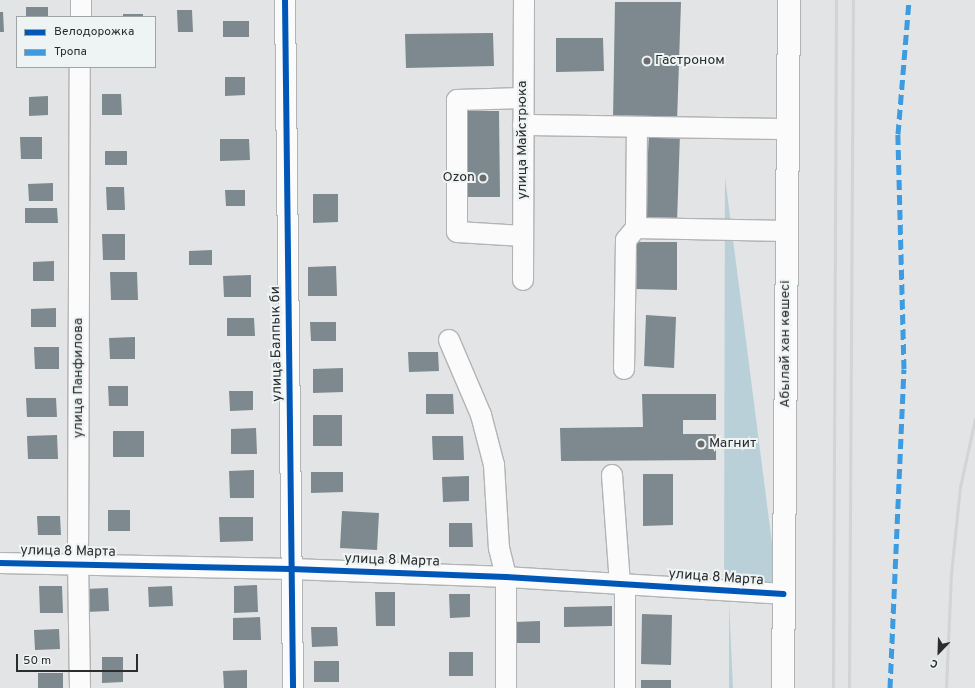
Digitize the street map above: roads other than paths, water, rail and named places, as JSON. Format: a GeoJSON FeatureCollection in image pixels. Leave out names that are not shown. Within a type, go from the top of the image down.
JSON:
{"type":"FeatureCollection","features":[{"type":"Feature","properties":{"kind":"main road","name":"Абылай хан көшесі"},"geometry":{"type":"LineString","coordinates":[[783,688],[789,0]]}},
{"type":"Feature","properties":{"kind":"street"},"geometry":{"type":"LineString","coordinates":[[81,0],[81,16]]}},
{"type":"Feature","properties":{"kind":"street","name":"улица Балпык би"},"geometry":{"type":"LineString","coordinates":[[285,0],[293,688]]}},
{"type":"Feature","properties":{"kind":"street","name":"улица Майстрюка"},"geometry":{"type":"LineString","coordinates":[[523,280],[524,0]]}},
{"type":"Feature","properties":{"kind":"street","name":"улица Панфилова"},"geometry":{"type":"LineString","coordinates":[[80,68],[78,564],[80,688]]}},
{"type":"Feature","properties":{"kind":"street"},"geometry":{"type":"LineString","coordinates":[[523,98],[457,100],[457,232],[523,236]]}},
{"type":"Feature","properties":{"kind":"street"},"geometry":{"type":"LineString","coordinates":[[523,125],[787,129]]}},
{"type":"Feature","properties":{"kind":"street"},"geometry":{"type":"LineString","coordinates":[[624,369],[626,240],[636,228],[637,127]]}},
{"type":"Feature","properties":{"kind":"street"},"geometry":{"type":"LineString","coordinates":[[636,228],[786,231]]}},
{"type":"Feature","properties":{"kind":"street"},"geometry":{"type":"LineString","coordinates":[[449,340],[481,415],[494,465],[499,548],[506,577],[506,688]]}},
{"type":"Feature","properties":{"kind":"street"},"geometry":{"type":"LineString","coordinates":[[612,475],[623,584],[625,688]]}},
{"type":"Feature","properties":{"kind":"street","name":"улица 8 Марта"},"geometry":{"type":"LineString","coordinates":[[0,563],[291,569],[506,577],[783,594]]}},
{"type":"Feature","properties":{"kind":"railway"},"geometry":{"type":"LineString","coordinates":[[833,688],[836,0]]}},
{"type":"Feature","properties":{"kind":"railway"},"geometry":{"type":"LineString","coordinates":[[849,688],[853,0]]}},
{"type":"Feature","properties":{"kind":"railway"},"geometry":{"type":"LineString","coordinates":[[946,688],[951,574],[960,487],[975,419]]}},
{"type":"Feature","properties":{"kind":"place","name":"Гастроном"},"geometry":{"type":"Point","coordinates":[647,61]}},
{"type":"Feature","properties":{"kind":"place","name":"Ozon"},"geometry":{"type":"Point","coordinates":[483,178]}},
{"type":"Feature","properties":{"kind":"place","name":"Магнит"},"geometry":{"type":"Point","coordinates":[701,444]}}]}
